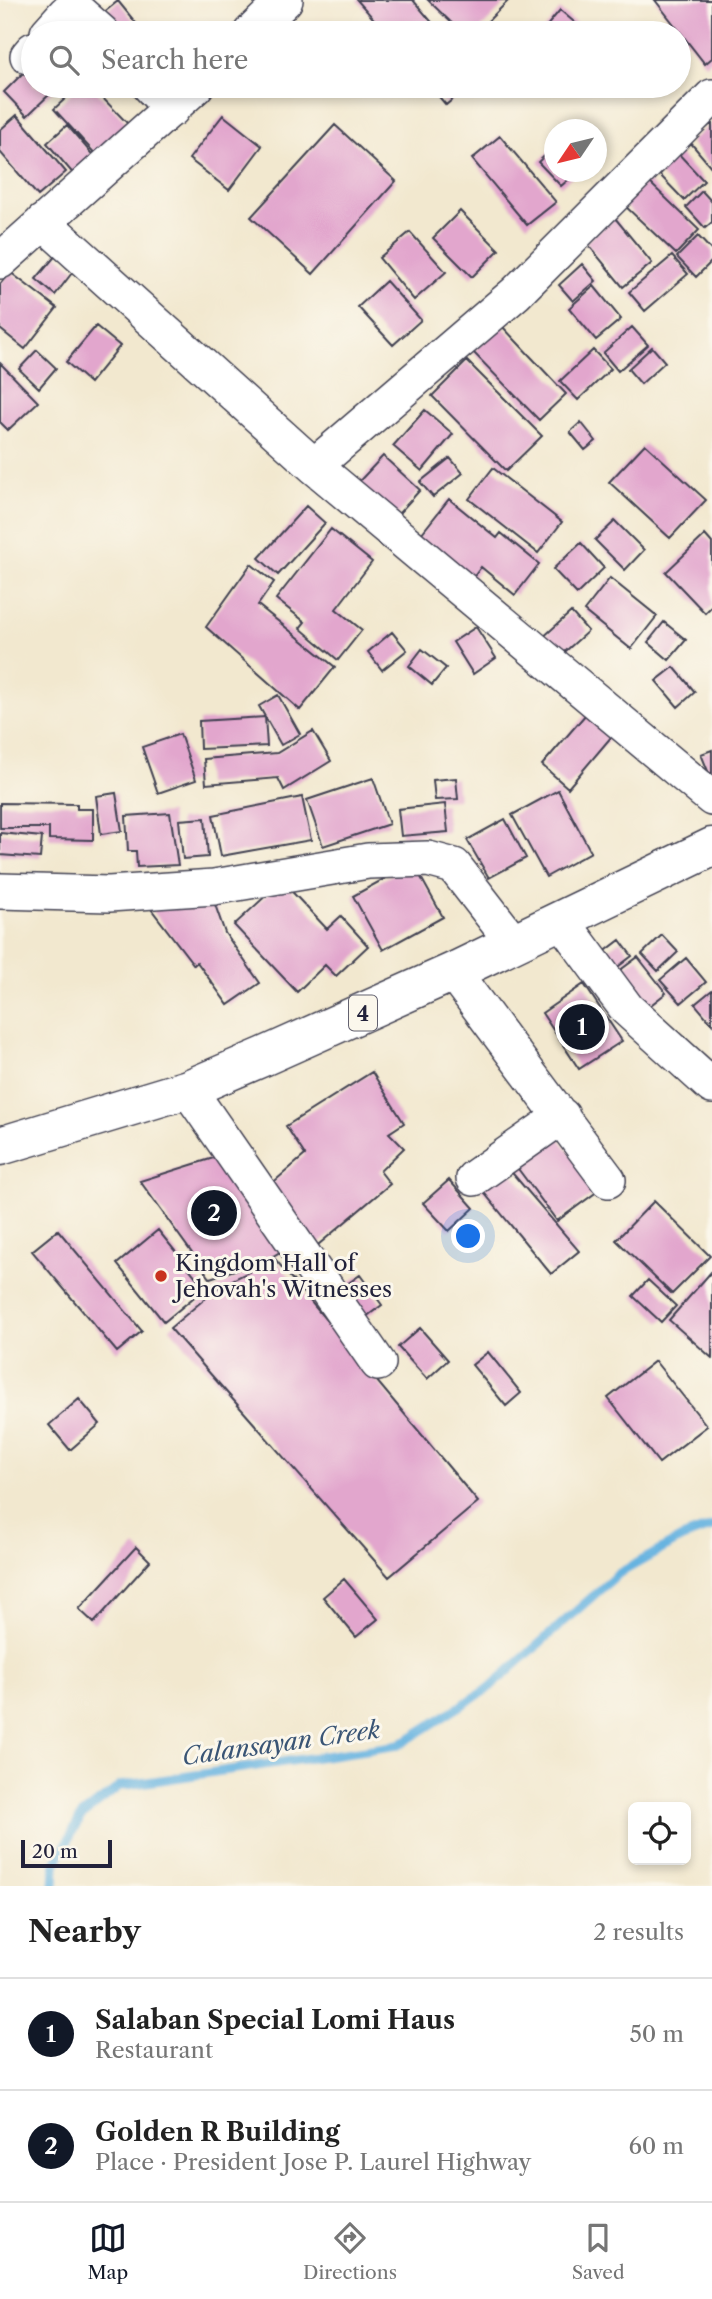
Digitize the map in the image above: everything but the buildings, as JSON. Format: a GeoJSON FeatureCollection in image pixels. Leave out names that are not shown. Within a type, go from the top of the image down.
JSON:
{"type":"FeatureCollection","features":[{"type":"Feature","properties":{"kind":"highway","name":"4"},"geometry":{"type":"LineString","coordinates":[[0,1146],[188,1089],[453,972],[710,851]]}},
{"type":"Feature","properties":{"kind":"street"},"geometry":{"type":"LineString","coordinates":[[263,21],[285,0]]}},
{"type":"Feature","properties":{"kind":"street"},"geometry":{"type":"LineString","coordinates":[[59,21],[66,13],[75,9],[88,21]]}},
{"type":"Feature","properties":{"kind":"street"},"geometry":{"type":"LineString","coordinates":[[314,466],[516,293],[712,97]]}},
{"type":"Feature","properties":{"kind":"street"},"geometry":{"type":"LineString","coordinates":[[0,261],[169,98]]}},
{"type":"Feature","properties":{"kind":"street"},"geometry":{"type":"LineString","coordinates":[[43,222],[314,466],[712,798]]}},
{"type":"Feature","properties":{"kind":"street"},"geometry":{"type":"LineString","coordinates":[[0,891],[109,894],[214,887],[368,861],[428,859],[454,866],[513,942]]}},
{"type":"Feature","properties":{"kind":"street"},"geometry":{"type":"LineString","coordinates":[[561,920],[627,1009],[712,1086]]}},
{"type":"Feature","properties":{"kind":"street"},"geometry":{"type":"LineString","coordinates":[[453,972],[608,1180]]}},
{"type":"Feature","properties":{"kind":"street"},"geometry":{"type":"LineString","coordinates":[[188,1089],[378,1363]]}},
{"type":"Feature","properties":{"kind":"street"},"geometry":{"type":"LineString","coordinates":[[474,1178],[562,1116]]}},
{"type":"Feature","properties":{"kind":"waterway","name":"Calansayan Creek"},"geometry":{"type":"LineString","coordinates":[[54,1886],[55,1865],[81,1816],[120,1786],[399,1745],[489,1688],[618,1574],[682,1538],[712,1527]]}},
{"type":"Feature","properties":{"kind":"place","name":"Salaban Special Lomi Haus"},"geometry":{"type":"Point","coordinates":[582,1027]}},
{"type":"Feature","properties":{"kind":"place","name":"Golden R Building"},"geometry":{"type":"Point","coordinates":[214,1213]}},
{"type":"Feature","properties":{"kind":"place","name":"Kingdom Hall of Jehovah's Witnesses"},"geometry":{"type":"Point","coordinates":[161,1276]}}]}
